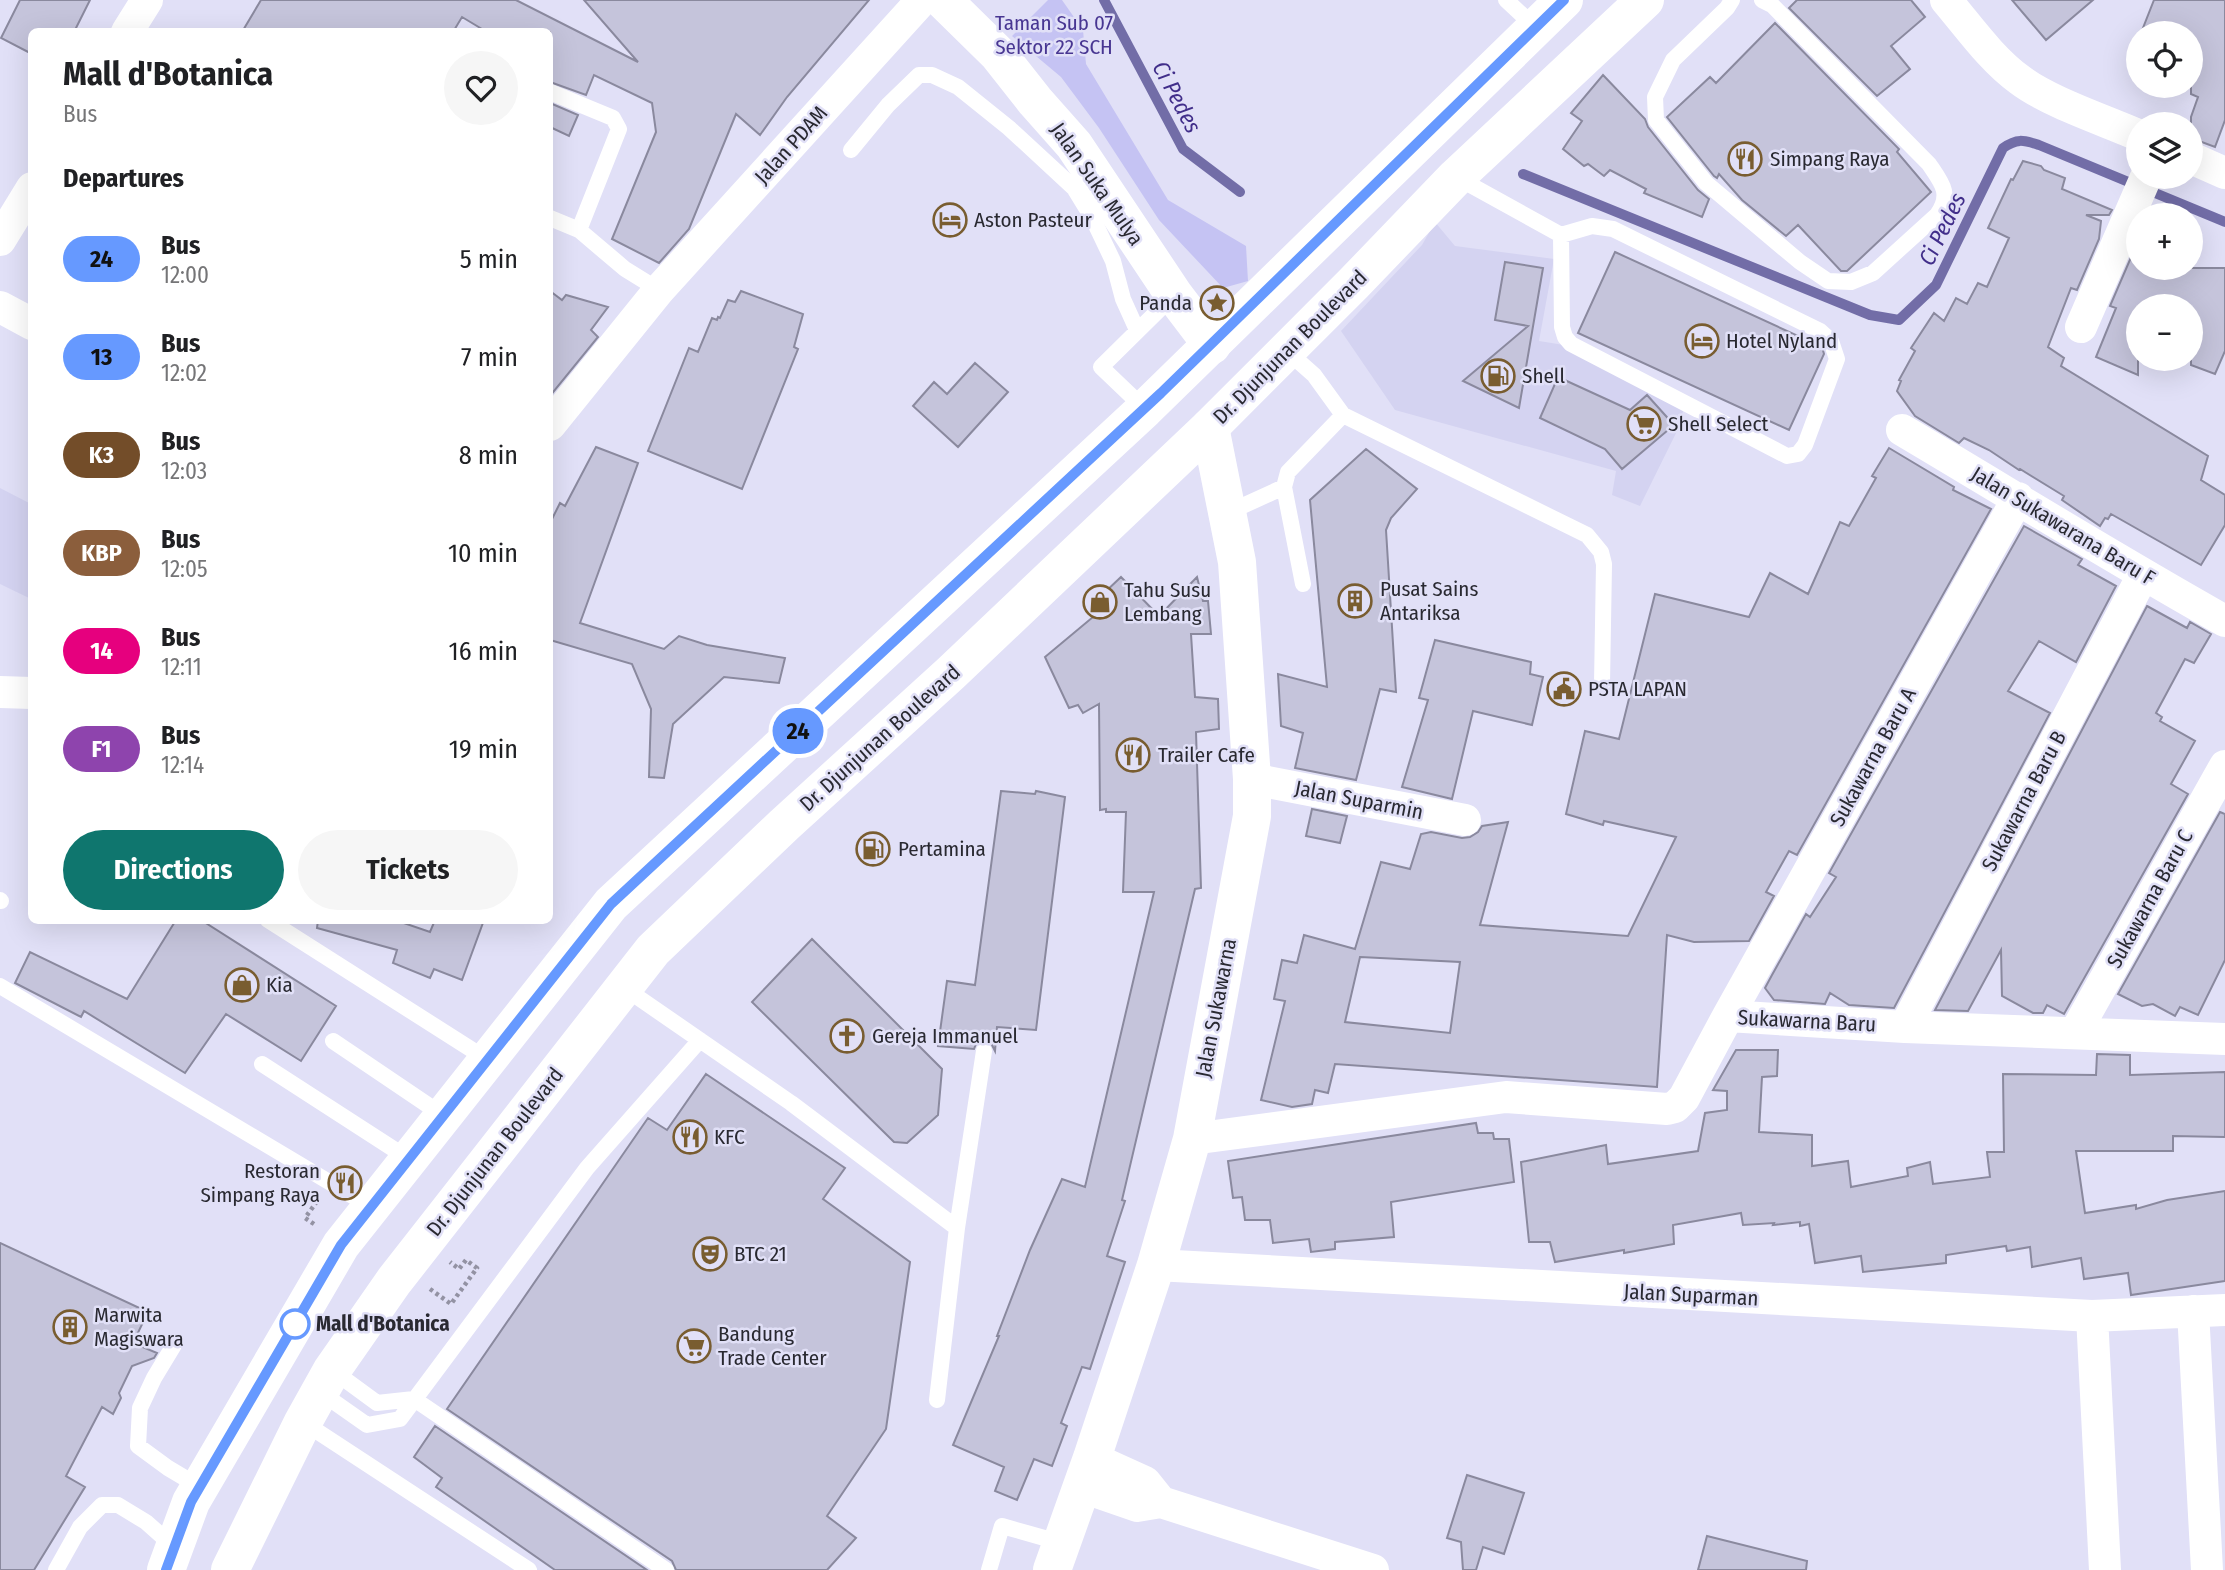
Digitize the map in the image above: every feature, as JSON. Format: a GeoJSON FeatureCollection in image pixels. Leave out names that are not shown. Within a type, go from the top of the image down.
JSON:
{"type":"FeatureCollection","features":[{"type":"Feature","properties":{"kind":"main road","name":"Jalan Suka Mulya"},"geometry":{"type":"LineString","coordinates":[[943,0],[998,54],[1074,145],[1174,295],[1212,345]]}},
{"type":"Feature","properties":{"kind":"main road"},"geometry":{"type":"LineString","coordinates":[[170,1559],[191,1502],[341,1245],[611,904],[1212,345],[1564,0]]}},
{"type":"Feature","properties":{"kind":"main road","name":"Dr. Djunjunan Boulevard"},"geometry":{"type":"LineString","coordinates":[[230,1570],[318,1395],[394,1282],[653,950],[1210,427],[1456,177],[1645,0]]}},
{"type":"Feature","properties":{"kind":"main road","name":"Jalan Sukawarna"},"geometry":{"type":"LineString","coordinates":[[1061,1561],[1087,1473],[1156,1265],[1192,1139],[1252,816],[1252,779],[1237,562],[1210,427]]}},
{"type":"Feature","properties":{"kind":"street"},"geometry":{"type":"LineString","coordinates":[[130,28],[147,0]]}},
{"type":"Feature","properties":{"kind":"street","name":"Jalan PDAM"},"geometry":{"type":"LineString","coordinates":[[553,421],[659,290],[922,0]]}},
{"type":"Feature","properties":{"kind":"street"},"geometry":{"type":"LineString","coordinates":[[1946,0],[2006,69],[2021,82],[2046,96],[2126,130]]}},
{"type":"Feature","properties":{"kind":"street"},"geometry":{"type":"LineString","coordinates":[[2203,162],[2223,168]]}},
{"type":"Feature","properties":{"kind":"street"},"geometry":{"type":"LineString","coordinates":[[2081,327],[2140,189]]}},
{"type":"Feature","properties":{"kind":"street"},"geometry":{"type":"LineString","coordinates":[[0,240],[28,194]]}},
{"type":"Feature","properties":{"kind":"street"},"geometry":{"type":"LineString","coordinates":[[0,307],[28,322]]}},
{"type":"Feature","properties":{"kind":"street","name":"Jalan Sukawarana Baru F"},"geometry":{"type":"LineString","coordinates":[[1902,430],[2143,575],[2225,621]]}},
{"type":"Feature","properties":{"kind":"street","name":"Sukawarna Baru A"},"geometry":{"type":"LineString","coordinates":[[1728,1016],[2018,498]]}},
{"type":"Feature","properties":{"kind":"street","name":"Sukawarna Baru B"},"geometry":{"type":"LineString","coordinates":[[1905,1027],[2143,575]]}},
{"type":"Feature","properties":{"kind":"street"},"geometry":{"type":"LineString","coordinates":[[0,692],[28,693]]}},
{"type":"Feature","properties":{"kind":"street","name":"Sukawarna Baru C"},"geometry":{"type":"LineString","coordinates":[[2075,1033],[2225,766]]}},
{"type":"Feature","properties":{"kind":"street","name":"Jalan Suparmin"},"geometry":{"type":"LineString","coordinates":[[1252,779],[1465,820]]}},
{"type":"Feature","properties":{"kind":"street","name":"Sukawarna Baru"},"geometry":{"type":"LineString","coordinates":[[1192,1139],[1506,1097],[1667,1109],[1675,1107],[1684,1098],[1728,1016],[1905,1027],[2225,1039]]}},
{"type":"Feature","properties":{"kind":"street","name":"Jalan Suparman"},"geometry":{"type":"LineString","coordinates":[[1156,1265],[2092,1316],[2225,1310]]}},
{"type":"Feature","properties":{"kind":"street"},"geometry":{"type":"LineString","coordinates":[[2193,1311],[2207,1570]]}},
{"type":"Feature","properties":{"kind":"street"},"geometry":{"type":"LineString","coordinates":[[2092,1316],[2105,1570]]}},
{"type":"Feature","properties":{"kind":"street"},"geometry":{"type":"LineString","coordinates":[[1087,1473],[1137,1506],[1161,1502],[1373,1570]]}},
{"type":"Feature","properties":{"kind":"lane"},"geometry":{"type":"LineString","coordinates":[[1506,0],[1535,27]]}},
{"type":"Feature","properties":{"kind":"lane"},"geometry":{"type":"LineString","coordinates":[[1733,0],[1673,60],[1655,97],[1656,120],[1706,183],[1800,262],[1828,281],[1851,282],[1873,274],[1937,215],[1943,207],[1943,185],[1929,164],[1772,5],[1762,0]]}},
{"type":"Feature","properties":{"kind":"lane"},"geometry":{"type":"LineString","coordinates":[[851,150],[888,104],[919,75],[932,75],[958,87],[1009,128],[1074,188],[1114,261],[1123,299],[1137,330]]}},
{"type":"Feature","properties":{"kind":"lane"},"geometry":{"type":"LineString","coordinates":[[553,93],[613,118],[619,129],[579,230]]}},
{"type":"Feature","properties":{"kind":"lane"},"geometry":{"type":"LineString","coordinates":[[1456,177],[1561,235],[1592,226],[1613,229],[1820,331],[1830,341],[1837,359],[1805,445],[1798,454],[1787,456],[1571,344],[1562,327],[1561,235]]}},
{"type":"Feature","properties":{"kind":"lane"},"geometry":{"type":"LineString","coordinates":[[553,219],[579,230],[625,269],[659,290]]}},
{"type":"Feature","properties":{"kind":"lane"},"geometry":{"type":"LineString","coordinates":[[1144,409],[1101,367],[1174,295]]}},
{"type":"Feature","properties":{"kind":"lane"},"geometry":{"type":"LineString","coordinates":[[1286,350],[1314,375],[1343,415],[1587,534],[1601,552],[1604,564],[1602,684]]}},
{"type":"Feature","properties":{"kind":"lane"},"geometry":{"type":"LineString","coordinates":[[1303,584],[1284,487],[1288,472],[1343,415]]}},
{"type":"Feature","properties":{"kind":"lane"},"geometry":{"type":"LineString","coordinates":[[1227,513],[1284,487]]}},
{"type":"Feature","properties":{"kind":"lane"},"geometry":{"type":"LineString","coordinates":[[274,924],[488,1060]]}},
{"type":"Feature","properties":{"kind":"lane"},"geometry":{"type":"LineString","coordinates":[[0,986],[371,1207]]}},
{"type":"Feature","properties":{"kind":"lane"},"geometry":{"type":"LineString","coordinates":[[623,987],[791,1103],[957,1228]]}},
{"type":"Feature","properties":{"kind":"lane"},"geometry":{"type":"LineString","coordinates":[[318,1395],[367,1425],[400,1419],[587,1168],[700,1040]]}},
{"type":"Feature","properties":{"kind":"lane"},"geometry":{"type":"LineString","coordinates":[[333,1041],[444,1116]]}},
{"type":"Feature","properties":{"kind":"lane"},"geometry":{"type":"LineString","coordinates":[[937,1400],[957,1228],[984,1051]]}},
{"type":"Feature","properties":{"kind":"lane"},"geometry":{"type":"LineString","coordinates":[[262,1064],[409,1159]]}},
{"type":"Feature","properties":{"kind":"lane"},"geometry":{"type":"LineString","coordinates":[[174,1345],[140,1408],[138,1446],[200,1487]]}},
{"type":"Feature","properties":{"kind":"lane"},"geometry":{"type":"LineString","coordinates":[[318,1395],[377,1403],[414,1399],[666,1570]]}},
{"type":"Feature","properties":{"kind":"lane"},"geometry":{"type":"LineString","coordinates":[[318,1395],[529,1570]]}},
{"type":"Feature","properties":{"kind":"lane"},"geometry":{"type":"LineString","coordinates":[[56,1570],[80,1527],[102,1505],[118,1505],[146,1522],[170,1559]]}},
{"type":"Feature","properties":{"kind":"lane"},"geometry":{"type":"LineString","coordinates":[[989,1570],[1002,1526],[1061,1561]]}},
{"type":"Feature","properties":{"kind":"path"},"geometry":{"type":"LineString","coordinates":[[451,1304],[477,1268],[466,1260],[459,1269]]}},
{"type":"Feature","properties":{"kind":"shaded area","name":"Shell"},"geometry":{"type":"Polygon","coordinates":[[[1435,222],[1455,246],[1554,259],[1539,341],[1564,345],[1684,407],[1679,427],[1640,506],[1612,495],[1616,471],[1395,410],[1341,331],[1422,245],[1435,222]]]}},
{"type":"Feature","properties":{"kind":"shaded area"},"geometry":{"type":"Polygon","coordinates":[[[0,488],[28,502],[28,598],[0,584],[0,488]]]}},
{"type":"Feature","properties":{"kind":"green space","name":"Taman Sub 07 Sektor 22 SCH"},"geometry":{"type":"Polygon","coordinates":[[[1048,0],[1062,0],[1083,30],[1086,64],[1168,200],[1246,246],[1248,281],[1223,288],[1159,220],[1099,128],[1061,77],[1012,36],[1048,0]]]}},
{"type":"Feature","properties":{"kind":"building"},"geometry":{"type":"Polygon","coordinates":[[[20,0],[90,0],[76,28],[28,28],[28,52],[1,38],[20,0]]]}},
{"type":"Feature","properties":{"kind":"building"},"geometry":{"type":"Polygon","coordinates":[[[261,0],[516,0],[638,62],[584,0],[869,0],[787,97],[760,135],[736,114],[689,229],[659,263],[612,239],[656,132],[652,103],[594,75],[586,95],[553,83],[553,28],[480,28],[462,17],[455,28],[244,28],[261,0]]]}},
{"type":"Feature","properties":{"kind":"building"},"geometry":{"type":"Polygon","coordinates":[[[1797,0],[1911,0],[1925,17],[1891,46],[1910,69],[1877,96],[1789,8],[1797,0]]]}},
{"type":"Feature","properties":{"kind":"building"},"geometry":{"type":"Polygon","coordinates":[[[2012,0],[2093,0],[2046,40],[2012,0]]]}},
{"type":"Feature","properties":{"kind":"building"},"geometry":{"type":"Polygon","coordinates":[[[2154,0],[2225,0],[2225,120],[2215,147],[2203,142],[2203,112],[2193,112],[2198,98],[2203,98],[2203,21],[2146,21],[2154,0]]]}},
{"type":"Feature","properties":{"kind":"building"},"geometry":{"type":"Polygon","coordinates":[[[1775,23],[1899,149],[1897,152],[1931,192],[1847,271],[1841,271],[1798,225],[1786,236],[1742,200],[1719,174],[1717,178],[1714,176],[1667,117],[1710,77],[1716,83],[1775,23]]]}},
{"type":"Feature","properties":{"kind":"building"},"geometry":{"type":"Polygon","coordinates":[[[1603,75],[1645,119],[1648,127],[1698,190],[1709,199],[1702,217],[1644,193],[1646,189],[1610,170],[1604,176],[1588,164],[1584,166],[1563,149],[1582,121],[1571,113],[1603,75]]]}},
{"type":"Feature","properties":{"kind":"building"},"geometry":{"type":"Polygon","coordinates":[[[553,104],[578,115],[569,136],[553,128],[553,104]]]}},
{"type":"Feature","properties":{"kind":"building"},"geometry":{"type":"Polygon","coordinates":[[[2023,161],[2041,166],[2044,170],[2065,178],[2062,189],[2112,210],[2109,215],[2086,215],[2101,221],[2099,239],[2077,290],[2071,288],[2048,347],[2064,358],[2061,366],[2208,456],[2201,480],[2225,495],[2225,525],[2201,565],[2111,514],[2100,526],[2062,500],[2064,496],[1989,450],[1964,438],[1959,443],[1915,416],[1897,391],[1901,381],[1899,380],[1915,351],[1911,348],[1934,313],[1944,321],[1956,298],[1967,304],[1978,283],[1987,287],[2009,238],[1988,228],[2011,179],[2013,180],[2023,161]]]}},
{"type":"Feature","properties":{"kind":"building","name":"Hotel Nyland"},"geometry":{"type":"Polygon","coordinates":[[[1615,252],[1822,347],[1824,354],[1789,430],[1578,333],[1615,252]]]}},
{"type":"Feature","properties":{"kind":"building"},"geometry":{"type":"Polygon","coordinates":[[[1505,262],[1543,268],[1519,408],[1463,381],[1528,326],[1495,320],[1505,262]]]}},
{"type":"Feature","properties":{"kind":"building"},"geometry":{"type":"Polygon","coordinates":[[[2203,268],[2225,268],[2225,351],[2215,374],[2203,370],[2203,294],[2126,294],[2126,370],[2096,357],[2116,308],[2110,306],[2126,269],[2126,280],[2203,280],[2203,268]]]}},
{"type":"Feature","properties":{"kind":"building"},"geometry":{"type":"Polygon","coordinates":[[[741,291],[803,314],[794,347],[798,349],[742,489],[648,451],[689,348],[698,352],[712,318],[720,318],[728,300],[735,302],[741,291]]]}},
{"type":"Feature","properties":{"kind":"building"},"geometry":{"type":"Polygon","coordinates":[[[553,293],[562,300],[566,295],[608,307],[591,330],[598,337],[553,392],[553,293]]]}},
{"type":"Feature","properties":{"kind":"building"},"geometry":{"type":"Polygon","coordinates":[[[975,363],[1008,392],[958,447],[913,406],[934,382],[947,394],[975,363]]]}},
{"type":"Feature","properties":{"kind":"building"},"geometry":{"type":"Polygon","coordinates":[[[1558,377],[1630,410],[1647,395],[1674,425],[1622,469],[1605,449],[1540,418],[1558,377]]]}},
{"type":"Feature","properties":{"kind":"building"},"geometry":{"type":"Polygon","coordinates":[[[596,447],[638,463],[580,623],[664,649],[679,636],[707,645],[785,658],[779,683],[724,677],[673,724],[664,778],[649,777],[651,709],[632,664],[553,641],[553,517],[560,503],[565,506],[596,447]]]}},
{"type":"Feature","properties":{"kind":"building"},"geometry":{"type":"Polygon","coordinates":[[[1889,448],[1954,487],[1953,490],[1991,509],[1797,855],[1789,851],[1766,892],[1774,896],[1749,941],[1694,942],[1667,935],[1657,1087],[1335,1064],[1328,1093],[1315,1090],[1312,1104],[1292,1107],[1261,1100],[1285,1001],[1274,999],[1282,960],[1297,963],[1304,935],[1355,949],[1381,862],[1410,869],[1421,834],[1431,832],[1470,837],[1482,826],[1508,822],[1480,925],[1628,936],[1676,837],[1604,821],[1603,825],[1566,814],[1585,731],[1619,739],[1655,594],[1749,617],[1770,573],[1808,594],[1840,522],[1849,526],[1876,478],[1872,476],[1889,448]],[[1360,957],[1345,1022],[1450,1033],[1460,962],[1360,957]]]}},
{"type":"Feature","properties":{"kind":"building","name":"Pusat Sains Antariksa"},"geometry":{"type":"Polygon","coordinates":[[[1366,449],[1417,489],[1391,518],[1386,530],[1396,692],[1380,689],[1356,780],[1295,768],[1303,733],[1281,726],[1278,674],[1327,687],[1310,500],[1366,449]]]}},
{"type":"Feature","properties":{"kind":"building"},"geometry":{"type":"Polygon","coordinates":[[[2024,526],[2082,559],[2078,565],[2116,586],[2076,662],[2039,641],[2008,691],[2050,713],[1894,1008],[1849,1005],[1830,993],[1825,1004],[1774,1000],[1765,988],[1806,914],[1810,917],[1836,877],[1829,873],[2024,526]]]}},
{"type":"Feature","properties":{"kind":"building"},"geometry":{"type":"Polygon","coordinates":[[[1121,577],[1159,616],[1197,577],[1203,601],[1208,601],[1211,634],[1191,634],[1195,697],[1218,699],[1219,729],[1196,732],[1201,888],[1195,889],[1122,1200],[1125,1201],[1107,1256],[1125,1262],[1090,1369],[1082,1367],[1061,1423],[1067,1426],[1052,1466],[1034,1459],[1017,1500],[995,1491],[1004,1467],[953,1445],[999,1336],[1030,1250],[1062,1179],[1085,1187],[1154,892],[1123,892],[1126,812],[1100,810],[1099,704],[1083,713],[1078,705],[1069,708],[1045,657],[1111,602],[1103,594],[1121,577]]]}},
{"type":"Feature","properties":{"kind":"building"},"geometry":{"type":"Polygon","coordinates":[[[2147,606],[2187,628],[2190,622],[2211,634],[2194,663],[2185,659],[2156,713],[2162,717],[2160,721],[2195,741],[2171,784],[2188,794],[2064,1014],[2047,1005],[2043,1013],[2033,1013],[2002,996],[2001,950],[1968,1011],[1935,1010],[2147,606]]]}},
{"type":"Feature","properties":{"kind":"building"},"geometry":{"type":"Polygon","coordinates":[[[1435,640],[1531,662],[1530,674],[1543,677],[1532,725],[1473,711],[1452,799],[1402,787],[1428,700],[1419,698],[1435,640]]]}},
{"type":"Feature","properties":{"kind":"building"},"geometry":{"type":"Polygon","coordinates":[[[1001,791],[1035,794],[1036,791],[1065,797],[1036,1030],[997,1027],[995,1051],[991,1043],[985,1041],[976,1044],[974,1049],[938,1046],[947,981],[975,985],[1001,791]]]}},
{"type":"Feature","properties":{"kind":"building"},"geometry":{"type":"Polygon","coordinates":[[[1312,809],[1347,816],[1340,843],[1306,836],[1312,809]]]}},
{"type":"Feature","properties":{"kind":"building"},"geometry":{"type":"Polygon","coordinates":[[[2220,812],[2225,814],[2225,960],[2198,1015],[2180,1007],[2175,1016],[2153,1004],[2142,1006],[2118,994],[2220,812]]]}},
{"type":"Feature","properties":{"kind":"building"},"geometry":{"type":"Polygon","coordinates":[[[174,924],[207,924],[336,1006],[301,1061],[226,1014],[185,1073],[84,1011],[81,1017],[15,983],[30,952],[127,999],[174,924]]]}},
{"type":"Feature","properties":{"kind":"building"},"geometry":{"type":"Polygon","coordinates":[[[318,924],[407,924],[430,932],[433,924],[483,924],[462,980],[434,969],[430,978],[393,963],[397,950],[317,928],[318,924]]]}},
{"type":"Feature","properties":{"kind":"building","name":"Gereja Immanuel"},"geometry":{"type":"Polygon","coordinates":[[[812,939],[942,1069],[938,1115],[907,1143],[894,1142],[752,1002],[812,939]]]}},
{"type":"Feature","properties":{"kind":"building"},"geometry":{"type":"Polygon","coordinates":[[[1736,1050],[1778,1050],[1777,1076],[1762,1077],[1759,1132],[1812,1135],[1812,1166],[1848,1161],[1851,1187],[1908,1176],[1907,1168],[1930,1162],[1933,1184],[1990,1177],[1987,1152],[2004,1152],[2003,1074],[2096,1075],[2097,1054],[2130,1055],[2130,1075],[2225,1072],[2225,1137],[2173,1136],[2173,1151],[2076,1151],[2085,1213],[2136,1205],[2136,1209],[2167,1200],[2225,1191],[2225,1281],[2131,1295],[2128,1273],[2084,1279],[2081,1258],[2032,1267],[2030,1247],[2007,1251],[2006,1246],[1946,1255],[1946,1263],[1863,1272],[1861,1256],[1815,1263],[1809,1224],[1800,1226],[1800,1222],[1743,1225],[1741,1213],[1673,1225],[1674,1244],[1624,1253],[1624,1250],[1555,1262],[1550,1242],[1529,1242],[1521,1162],[1606,1145],[1608,1164],[1698,1151],[1705,1113],[1727,1110],[1727,1091],[1713,1090],[1736,1050]]]}},
{"type":"Feature","properties":{"kind":"building","name":"Bandung Trade Center"},"geometry":{"type":"Polygon","coordinates":[[[706,1074],[845,1168],[823,1199],[910,1262],[886,1429],[827,1516],[856,1538],[827,1570],[676,1570],[672,1561],[447,1409],[648,1118],[667,1130],[706,1074]]]}},
{"type":"Feature","properties":{"kind":"building"},"geometry":{"type":"Polygon","coordinates":[[[1476,1123],[1478,1133],[1493,1133],[1494,1139],[1509,1139],[1514,1182],[1391,1202],[1394,1237],[1335,1242],[1335,1249],[1311,1252],[1309,1239],[1273,1243],[1270,1220],[1245,1220],[1242,1197],[1233,1198],[1228,1161],[1476,1123]]]}},
{"type":"Feature","properties":{"kind":"building","name":"Marwita Magiswara"},"geometry":{"type":"Polygon","coordinates":[[[0,1243],[148,1312],[133,1343],[157,1353],[154,1358],[132,1366],[119,1393],[121,1398],[113,1414],[102,1407],[66,1476],[85,1487],[34,1570],[0,1570],[0,1243]]]}},
{"type":"Feature","properties":{"kind":"building"},"geometry":{"type":"Polygon","coordinates":[[[435,1426],[647,1570],[555,1570],[436,1487],[442,1478],[414,1457],[435,1426]]]}},
{"type":"Feature","properties":{"kind":"building"},"geometry":{"type":"Polygon","coordinates":[[[1467,1475],[1524,1493],[1504,1554],[1483,1547],[1476,1570],[1463,1570],[1461,1542],[1447,1538],[1467,1475]]]}},
{"type":"Feature","properties":{"kind":"building"},"geometry":{"type":"Polygon","coordinates":[[[1707,1536],[1807,1561],[1806,1570],[1698,1570],[1707,1536]]]}},
{"type":"Feature","properties":{"kind":"waterway","name":"Ci Pedes"},"geometry":{"type":"LineString","coordinates":[[1104,0],[1183,149],[1240,192]]}},
{"type":"Feature","properties":{"kind":"waterway","name":"Ci Pedes"},"geometry":{"type":"LineString","coordinates":[[1523,174],[1870,315],[1899,320],[1936,285],[2003,148],[2016,141],[2039,145],[2225,222]]}},
{"type":"Feature","properties":{"kind":"bus line","name":"24"},"geometry":{"type":"LineString","coordinates":[[166,1570],[191,1502],[341,1245],[611,904],[1161,393],[1564,0]]}},
{"type":"Feature","properties":{"kind":"place","name":"Simpang Raya"},"geometry":{"type":"Point","coordinates":[1745,159]}},
{"type":"Feature","properties":{"kind":"place","name":"Aston Pasteur"},"geometry":{"type":"Point","coordinates":[950,220]}},
{"type":"Feature","properties":{"kind":"place","name":"Panda"},"geometry":{"type":"Point","coordinates":[1217,303]}},
{"type":"Feature","properties":{"kind":"place","name":"Hotel Nyland"},"geometry":{"type":"Point","coordinates":[1702,341]}},
{"type":"Feature","properties":{"kind":"place","name":"Shell"},"geometry":{"type":"Point","coordinates":[1498,376]}},
{"type":"Feature","properties":{"kind":"place","name":"Shell Select"},"geometry":{"type":"Point","coordinates":[1644,424]}},
{"type":"Feature","properties":{"kind":"place","name":"Pusat Sains Antariksa"},"geometry":{"type":"Point","coordinates":[1355,601]}},
{"type":"Feature","properties":{"kind":"place","name":"Tahu Susu Lembang"},"geometry":{"type":"Point","coordinates":[1100,602]}},
{"type":"Feature","properties":{"kind":"place","name":"PSTA LAPAN"},"geometry":{"type":"Point","coordinates":[1564,689]}},
{"type":"Feature","properties":{"kind":"place","name":"Trailer Cafe"},"geometry":{"type":"Point","coordinates":[1133,755]}},
{"type":"Feature","properties":{"kind":"place","name":"Pertamina"},"geometry":{"type":"Point","coordinates":[873,849]}},
{"type":"Feature","properties":{"kind":"place","name":"Kia"},"geometry":{"type":"Point","coordinates":[242,985]}},
{"type":"Feature","properties":{"kind":"place","name":"Gereja Immanuel"},"geometry":{"type":"Point","coordinates":[847,1036]}},
{"type":"Feature","properties":{"kind":"place","name":"KFC"},"geometry":{"type":"Point","coordinates":[690,1137]}},
{"type":"Feature","properties":{"kind":"place","name":"Restoran Simpang Raya"},"geometry":{"type":"Point","coordinates":[345,1183]}},
{"type":"Feature","properties":{"kind":"place","name":"BTC 21"},"geometry":{"type":"Point","coordinates":[710,1254]}},
{"type":"Feature","properties":{"kind":"place","name":"Mall d'Botanica"},"geometry":{"type":"Point","coordinates":[295,1324]}},
{"type":"Feature","properties":{"kind":"place","name":"Marwita Magiswara"},"geometry":{"type":"Point","coordinates":[70,1327]}},
{"type":"Feature","properties":{"kind":"place","name":"Bandung Trade Center"},"geometry":{"type":"Point","coordinates":[694,1346]}}]}
